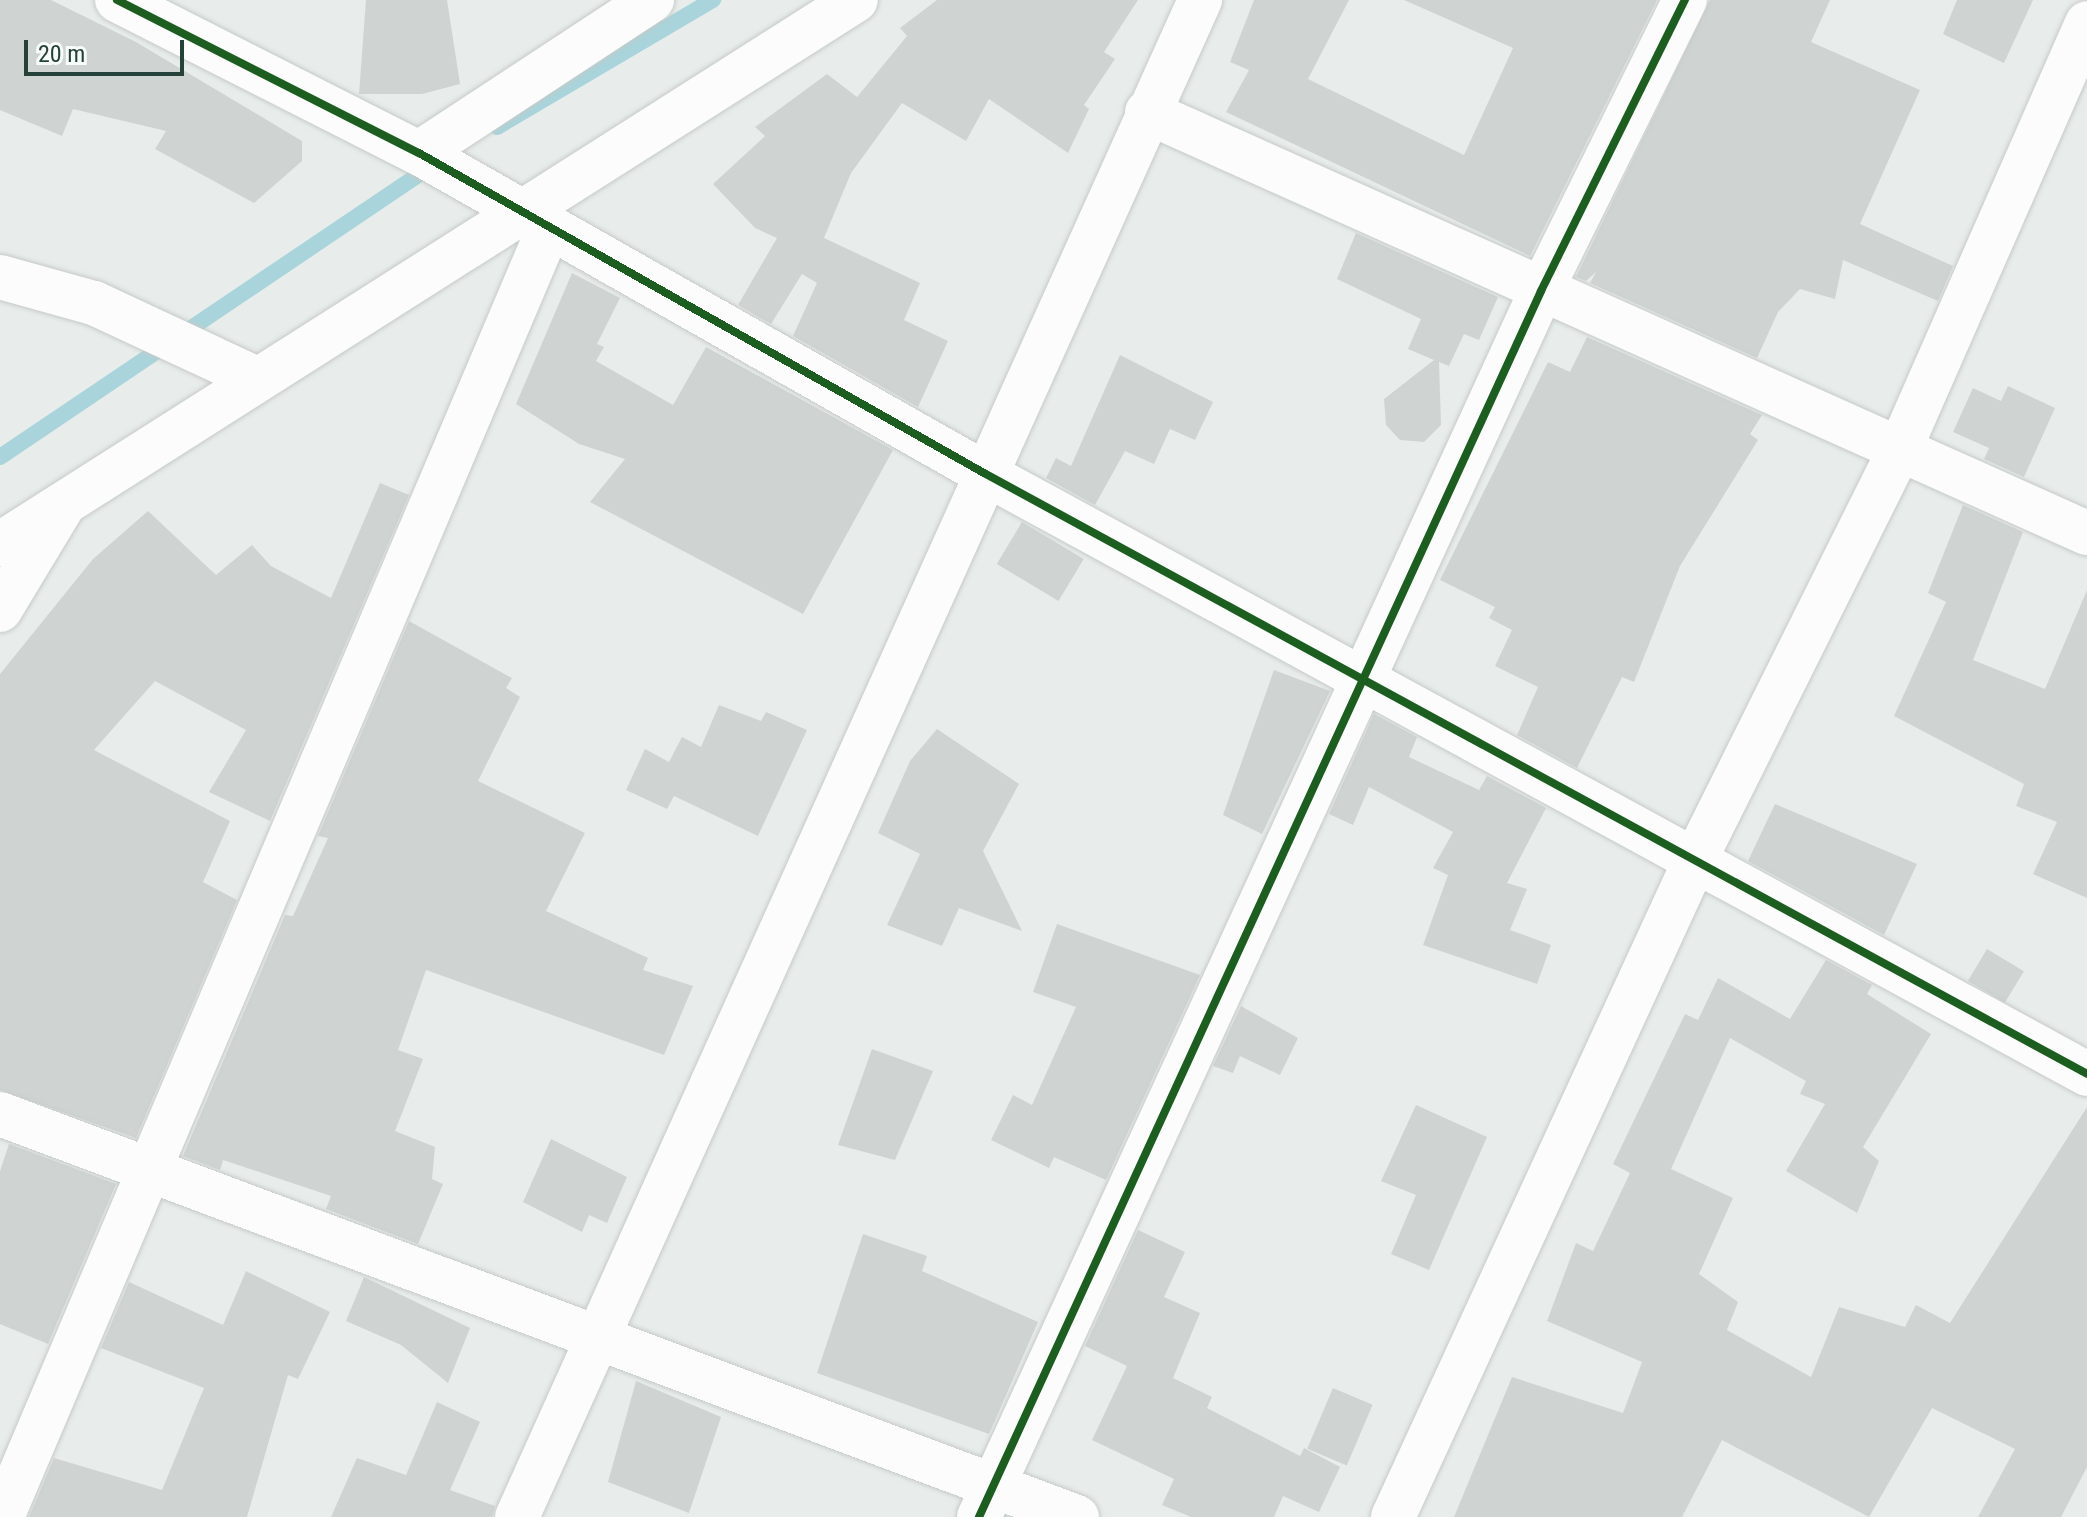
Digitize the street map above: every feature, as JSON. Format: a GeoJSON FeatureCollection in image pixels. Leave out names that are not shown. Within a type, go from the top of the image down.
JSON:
{"type":"FeatureCollection","features":[{"type":"Feature","properties":{"kind":"street"},"geometry":{"type":"LineString","coordinates":[[117,0],[419,153],[984,473],[1363,680],[1697,856],[2087,1074]]}},
{"type":"Feature","properties":{"kind":"street"},"geometry":{"type":"LineString","coordinates":[[419,153],[652,0]]}},
{"type":"Feature","properties":{"kind":"street"},"geometry":{"type":"LineString","coordinates":[[0,544],[255,378],[532,219],[804,15],[856,0]]}},
{"type":"Feature","properties":{"kind":"street"},"geometry":{"type":"LineString","coordinates":[[517,1517],[984,473],[1200,0]]}},
{"type":"Feature","properties":{"kind":"street"},"geometry":{"type":"LineString","coordinates":[[986,1502],[1541,291],[1685,0]]}},
{"type":"Feature","properties":{"kind":"street"},"geometry":{"type":"LineString","coordinates":[[1393,1517],[1697,856],[1900,449],[2087,23]]}},
{"type":"Feature","properties":{"kind":"street"},"geometry":{"type":"LineString","coordinates":[[1147,112],[2087,533]]}},
{"type":"Feature","properties":{"kind":"street"},"geometry":{"type":"LineString","coordinates":[[2,1517],[147,1172],[532,219]]}},
{"type":"Feature","properties":{"kind":"street"},"geometry":{"type":"LineString","coordinates":[[0,277],[94,303],[255,378]]}},
{"type":"Feature","properties":{"kind":"street"},"geometry":{"type":"LineString","coordinates":[[0,610],[69,497]]}},
{"type":"Feature","properties":{"kind":"street"},"geometry":{"type":"LineString","coordinates":[[0,1114],[594,1342],[986,1502],[1077,1517]]}},
{"type":"Feature","properties":{"kind":"building"},"geometry":{"type":"Polygon","coordinates":[[[0,0],[51,0],[136,42],[302,141],[302,161],[254,203],[155,149],[166,131],[73,109],[62,136],[0,110],[0,0]]]}},
{"type":"Feature","properties":{"kind":"building"},"geometry":{"type":"Polygon","coordinates":[[[366,0],[447,0],[460,84],[422,94],[359,94],[366,0]]]}},
{"type":"Feature","properties":{"kind":"building"},"geometry":{"type":"Polygon","coordinates":[[[937,0],[1138,0],[1104,52],[1115,59],[1084,105],[1089,109],[1068,153],[989,99],[966,141],[902,103],[851,173],[824,238],[920,283],[904,320],[948,341],[918,407],[793,336],[817,283],[802,274],[771,324],[738,305],[777,238],[755,228],[713,184],[765,136],[755,127],[827,74],[857,97],[907,36],[900,28],[937,0]]]}},
{"type":"Feature","properties":{"kind":"building"},"geometry":{"type":"Polygon","coordinates":[[[1254,0],[1349,0],[1308,79],[1464,155],[1513,48],[1404,0],[1657,0],[1530,256],[1226,112],[1249,70],[1230,62],[1254,0]]]}},
{"type":"Feature","properties":{"kind":"building"},"geometry":{"type":"Polygon","coordinates":[[[1710,0],[1830,0],[1811,42],[1920,90],[1860,224],[1953,266],[1938,301],[1843,260],[1835,299],[1800,289],[1778,312],[1757,358],[1590,283],[1596,272],[1586,281],[1576,277],[1710,0]]]}},
{"type":"Feature","properties":{"kind":"building"},"geometry":{"type":"Polygon","coordinates":[[[1957,0],[2033,0],[2004,63],[1943,34],[1957,0]]]}},
{"type":"Feature","properties":{"kind":"building"},"geometry":{"type":"Polygon","coordinates":[[[1356,233],[1498,297],[1479,340],[1464,334],[1449,366],[1439,362],[1441,425],[1424,442],[1400,440],[1386,425],[1384,399],[1434,360],[1408,349],[1421,319],[1337,279],[1356,233]]]}},
{"type":"Feature","properties":{"kind":"building"},"geometry":{"type":"Polygon","coordinates":[[[572,273],[620,298],[597,344],[604,347],[596,361],[673,405],[706,347],[893,450],[803,614],[590,502],[625,459],[579,444],[516,404],[572,273]]]}},
{"type":"Feature","properties":{"kind":"building"},"geometry":{"type":"Polygon","coordinates":[[[1587,337],[1762,415],[1750,434],[1758,440],[1680,566],[1634,682],[1622,677],[1577,768],[1517,735],[1538,687],[1495,666],[1512,630],[1489,618],[1495,607],[1440,580],[1548,362],[1570,372],[1587,337]]]}},
{"type":"Feature","properties":{"kind":"building"},"geometry":{"type":"Polygon","coordinates":[[[1120,355],[1213,402],[1195,440],[1170,429],[1154,464],[1125,451],[1095,505],[1046,478],[1056,458],[1071,466],[1120,355]]]}},
{"type":"Feature","properties":{"kind":"building"},"geometry":{"type":"Polygon","coordinates":[[[2008,386],[2055,408],[2024,477],[1984,459],[1989,448],[1953,432],[1973,388],[2001,401],[2008,386]]]}},
{"type":"Feature","properties":{"kind":"building"},"geometry":{"type":"Polygon","coordinates":[[[380,483],[409,495],[270,821],[209,792],[246,730],[155,681],[94,750],[230,821],[203,882],[237,900],[136,1138],[0,1090],[0,674],[93,559],[148,511],[216,575],[252,545],[271,566],[331,598],[380,483]]]}},
{"type":"Feature","properties":{"kind":"building"},"geometry":{"type":"Polygon","coordinates":[[[1963,505],[2023,532],[1973,660],[2045,689],[2087,590],[2087,898],[2033,874],[2057,822],[2016,806],[2024,784],[1894,716],[1946,602],[1928,593],[1963,505]]]}},
{"type":"Feature","properties":{"kind":"building"},"geometry":{"type":"Polygon","coordinates":[[[1022,522],[1084,559],[1058,601],[997,564],[1022,522]]]}},
{"type":"Feature","properties":{"kind":"building"},"geometry":{"type":"Polygon","coordinates":[[[409,621],[512,678],[506,688],[520,697],[478,781],[585,833],[546,911],[648,958],[643,970],[693,986],[664,1055],[426,970],[398,1050],[423,1059],[395,1131],[435,1147],[432,1179],[443,1184],[418,1244],[326,1209],[331,1196],[223,1160],[220,1170],[183,1156],[285,915],[293,916],[328,838],[318,836],[409,621]]]}},
{"type":"Feature","properties":{"kind":"building"},"geometry":{"type":"Polygon","coordinates":[[[1274,670],[1330,691],[1262,834],[1223,815],[1274,670]]]}},
{"type":"Feature","properties":{"kind":"building"},"geometry":{"type":"Polygon","coordinates":[[[719,705],[761,721],[766,712],[807,730],[758,836],[674,796],[667,809],[626,790],[645,749],[669,762],[682,737],[701,747],[719,705]]]}},
{"type":"Feature","properties":{"kind":"building"},"geometry":{"type":"Polygon","coordinates":[[[1374,714],[1417,737],[1409,757],[1479,790],[1487,776],[1546,808],[1507,883],[1527,889],[1510,930],[1551,945],[1537,984],[1423,945],[1448,875],[1433,868],[1453,832],[1369,787],[1353,825],[1329,814],[1374,714]]]}},
{"type":"Feature","properties":{"kind":"building"},"geometry":{"type":"Polygon","coordinates":[[[937,729],[1019,784],[983,851],[1022,931],[959,908],[942,946],[887,925],[920,854],[878,833],[910,761],[937,729]]]}},
{"type":"Feature","properties":{"kind":"building"},"geometry":{"type":"Polygon","coordinates":[[[1775,804],[1917,864],[1884,935],[1748,861],[1775,804]]]}},
{"type":"Feature","properties":{"kind":"building"},"geometry":{"type":"Polygon","coordinates":[[[1057,924],[1200,975],[1106,1180],[1054,1157],[1049,1168],[991,1140],[1013,1095],[1032,1105],[1076,1007],[1033,992],[1057,924]]]}},
{"type":"Feature","properties":{"kind":"building"},"geometry":{"type":"Polygon","coordinates":[[[1987,949],[2024,971],[2005,1003],[1968,981],[1987,949]]]}},
{"type":"Feature","properties":{"kind":"building"},"geometry":{"type":"Polygon","coordinates":[[[1826,960],[1872,985],[1867,994],[1931,1034],[1863,1147],[1879,1161],[1857,1213],[1786,1171],[1825,1104],[1800,1094],[1806,1081],[1730,1038],[1671,1169],[1733,1198],[1699,1274],[1738,1302],[1727,1330],[1811,1377],[1839,1307],[1905,1327],[1916,1305],[1950,1323],[2087,1107],[2087,1467],[2061,1517],[1978,1517],[2015,1449],[1932,1408],[1869,1517],[1722,1440],[1682,1517],[1454,1517],[1512,1377],[1623,1413],[1642,1362],[1547,1321],[1576,1243],[1593,1251],[1630,1173],[1613,1164],[1685,1014],[1698,1020],[1718,978],[1790,1019],[1826,960]]]}},
{"type":"Feature","properties":{"kind":"building"},"geometry":{"type":"Polygon","coordinates":[[[1241,1006],[1298,1038],[1280,1075],[1240,1056],[1233,1073],[1213,1066],[1241,1006]]]}},
{"type":"Feature","properties":{"kind":"building"},"geometry":{"type":"Polygon","coordinates":[[[872,1049],[933,1071],[895,1160],[838,1145],[872,1049]]]}},
{"type":"Feature","properties":{"kind":"building"},"geometry":{"type":"Polygon","coordinates":[[[1416,1105],[1487,1137],[1429,1270],[1391,1254],[1416,1195],[1381,1181],[1416,1105]]]}},
{"type":"Feature","properties":{"kind":"building"},"geometry":{"type":"Polygon","coordinates":[[[551,1139],[627,1177],[607,1223],[589,1215],[582,1232],[523,1202],[551,1139]]]}},
{"type":"Feature","properties":{"kind":"building"},"geometry":{"type":"Polygon","coordinates":[[[9,1144],[116,1184],[48,1344],[0,1324],[0,1171],[9,1144]]]}},
{"type":"Feature","properties":{"kind":"building"},"geometry":{"type":"Polygon","coordinates":[[[1138,1230],[1185,1252],[1164,1297],[1200,1313],[1173,1378],[1212,1397],[1207,1408],[1300,1456],[1304,1448],[1340,1467],[1319,1512],[1283,1496],[1274,1517],[1191,1517],[1162,1505],[1174,1479],[1092,1440],[1127,1366],[1085,1346],[1138,1230]]]}},
{"type":"Feature","properties":{"kind":"building"},"geometry":{"type":"Polygon","coordinates":[[[863,1234],[927,1256],[922,1271],[1038,1322],[989,1434],[817,1373],[863,1234]]]}},
{"type":"Feature","properties":{"kind":"building"},"geometry":{"type":"Polygon","coordinates":[[[246,1271],[330,1312],[298,1379],[288,1375],[247,1517],[29,1517],[54,1458],[162,1490],[204,1388],[101,1348],[129,1282],[223,1325],[246,1271]]]}},
{"type":"Feature","properties":{"kind":"building"},"geometry":{"type":"Polygon","coordinates":[[[364,1277],[470,1328],[448,1383],[401,1345],[346,1321],[364,1277]]]}},
{"type":"Feature","properties":{"kind":"building"},"geometry":{"type":"Polygon","coordinates":[[[636,1381],[721,1417],[689,1513],[608,1482],[636,1381]]]}},
{"type":"Feature","properties":{"kind":"building"},"geometry":{"type":"Polygon","coordinates":[[[1333,1388],[1373,1405],[1347,1466],[1307,1449],[1333,1388]]]}},
{"type":"Feature","properties":{"kind":"building"},"geometry":{"type":"Polygon","coordinates":[[[437,1402],[480,1422],[450,1490],[495,1506],[492,1517],[331,1517],[357,1458],[406,1475],[437,1402]]]}},
{"type":"Feature","properties":{"kind":"waterway"},"geometry":{"type":"LineString","coordinates":[[497,127],[713,0]]}},
{"type":"Feature","properties":{"kind":"waterway"},"geometry":{"type":"LineString","coordinates":[[0,457],[433,165]]}},
{"type":"Feature","properties":{"kind":"cycle path"},"geometry":{"type":"LineString","coordinates":[[117,0],[419,153],[984,473],[2087,1074]]}},
{"type":"Feature","properties":{"kind":"cycle path"},"geometry":{"type":"LineString","coordinates":[[979,1517],[1541,291],[1685,0]]}}]}
